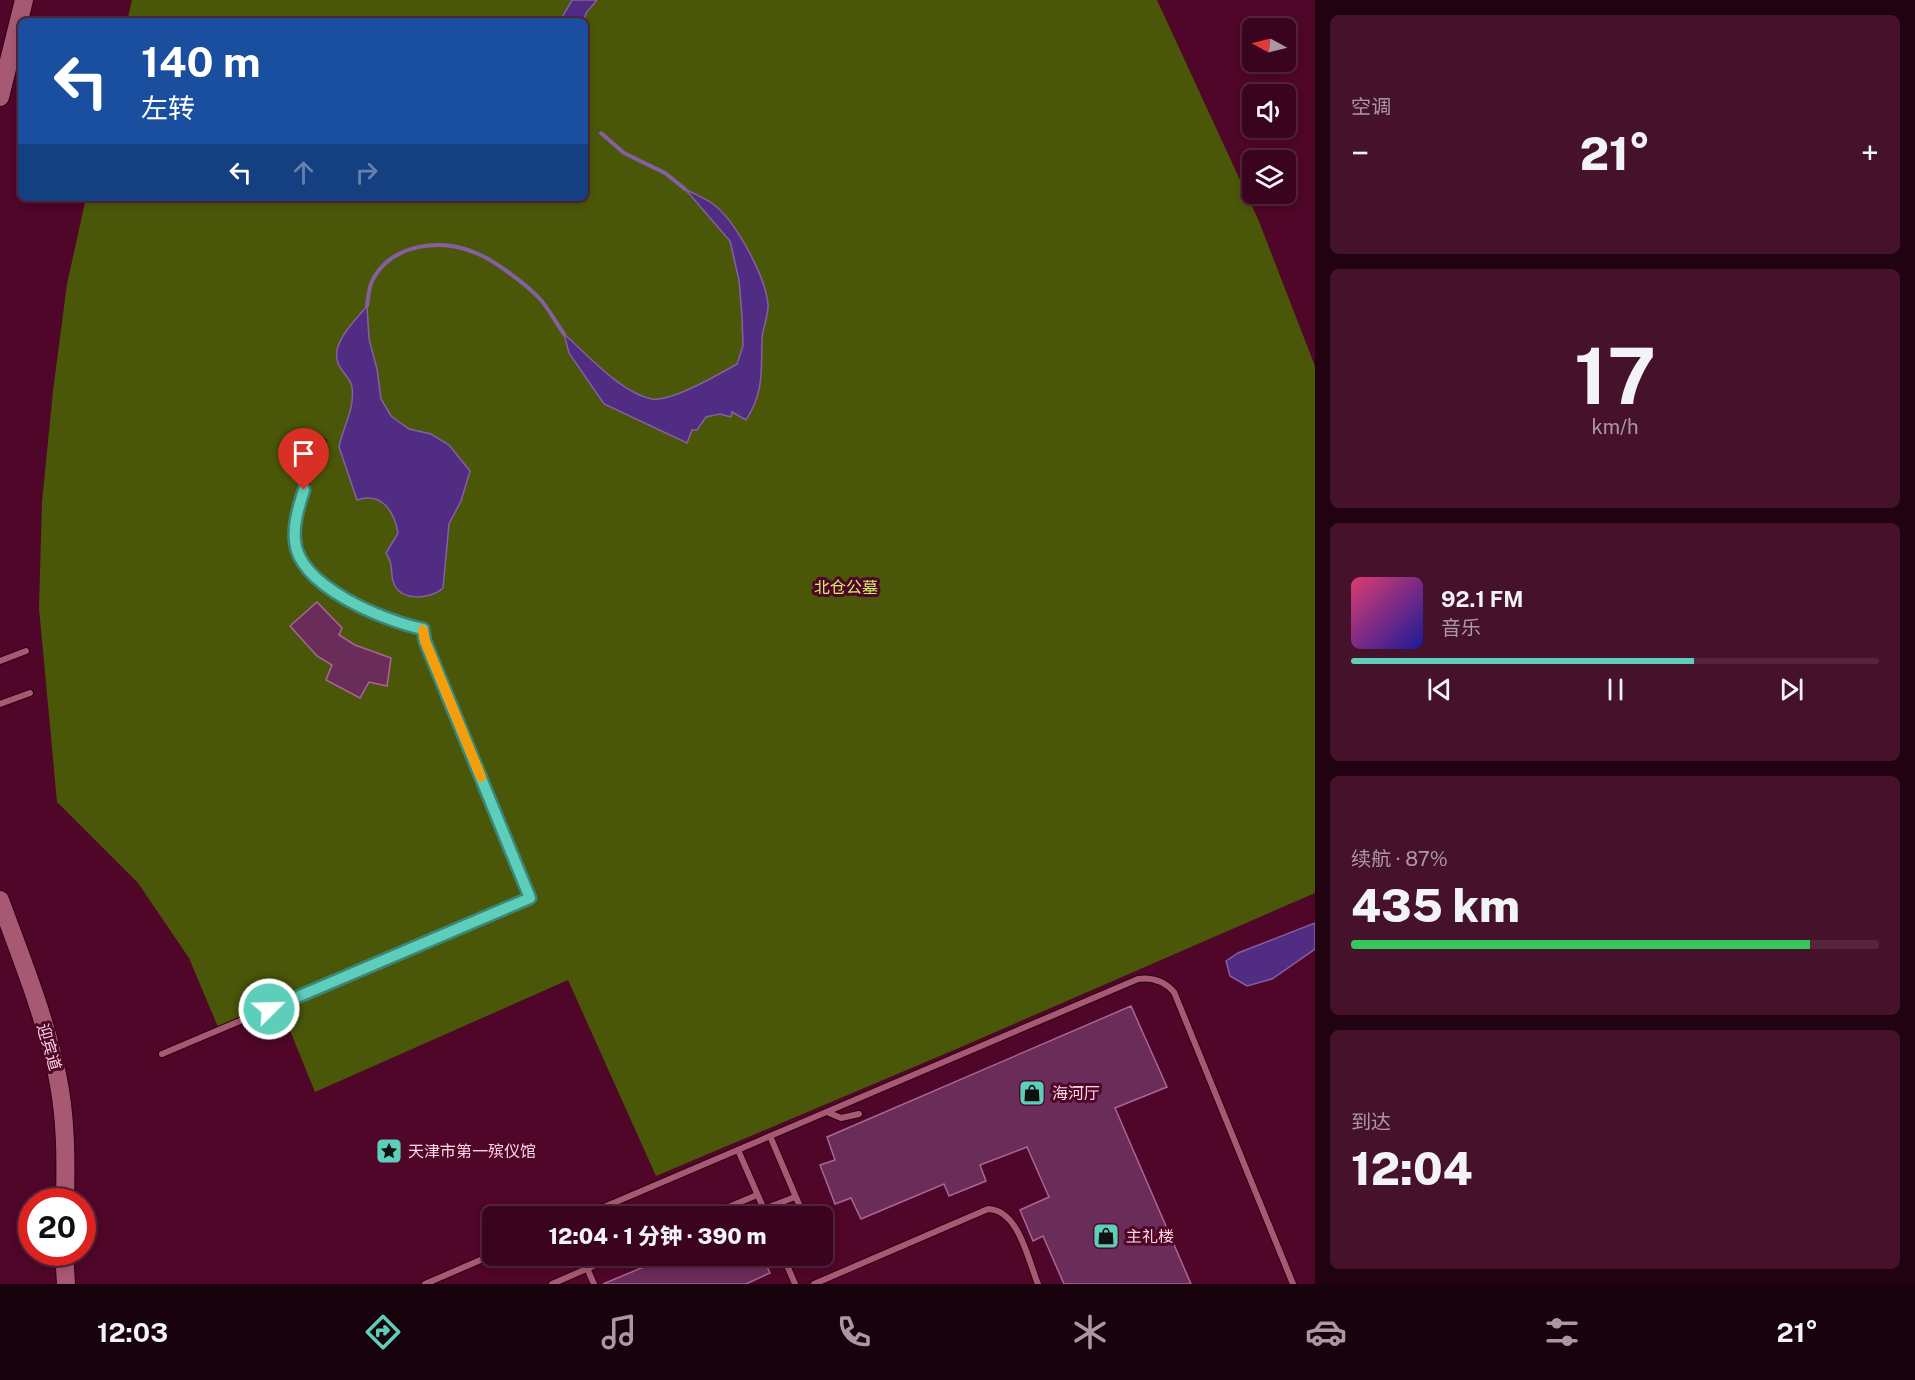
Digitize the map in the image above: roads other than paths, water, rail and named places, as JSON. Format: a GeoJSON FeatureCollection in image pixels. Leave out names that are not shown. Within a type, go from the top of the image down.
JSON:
{"type":"FeatureCollection","features":[{"type":"Feature","properties":{"kind":"street"},"geometry":{"type":"LineString","coordinates":[[20,18],[24,0]]}},
{"type":"Feature","properties":{"kind":"street"},"geometry":{"type":"LineString","coordinates":[[0,97],[18,24]]}},
{"type":"Feature","properties":{"kind":"street","name":"迎宾道"},"geometry":{"type":"LineString","coordinates":[[0,900],[32,987],[57,1074],[64,1120],[65,1188]]}},
{"type":"Feature","properties":{"kind":"street"},"geometry":{"type":"LineString","coordinates":[[65,1266],[66,1284]]}},
{"type":"Feature","properties":{"kind":"lane"},"geometry":{"type":"LineString","coordinates":[[162,1054],[530,898],[425,641],[423,629],[401,625],[354,603],[309,573],[300,557],[294,542],[296,523],[309,475],[323,442]]}},
{"type":"Feature","properties":{"kind":"lane"},"geometry":{"type":"LineString","coordinates":[[0,661],[26,651]]}},
{"type":"Feature","properties":{"kind":"lane"},"geometry":{"type":"LineString","coordinates":[[0,704],[30,693]]}},
{"type":"Feature","properties":{"kind":"lane"},"geometry":{"type":"LineString","coordinates":[[606,1206],[1138,979],[1158,980],[1174,992],[1293,1284]]}},
{"type":"Feature","properties":{"kind":"lane"},"geometry":{"type":"LineString","coordinates":[[827,1112],[841,1118],[859,1114]]}},
{"type":"Feature","properties":{"kind":"lane"},"geometry":{"type":"LineString","coordinates":[[770,1136],[799,1206]]}},
{"type":"Feature","properties":{"kind":"lane"},"geometry":{"type":"LineString","coordinates":[[738,1150],[762,1206]]}},
{"type":"Feature","properties":{"kind":"lane"},"geometry":{"type":"LineString","coordinates":[[731,1206],[757,1195]]}},
{"type":"Feature","properties":{"kind":"lane"},"geometry":{"type":"LineString","coordinates":[[772,1206],[795,1197]]}},
{"type":"Feature","properties":{"kind":"lane"},"geometry":{"type":"LineString","coordinates":[[814,1284],[988,1209],[997,1209],[1006,1215],[1014,1226],[1038,1284]]}},
{"type":"Feature","properties":{"kind":"lane"},"geometry":{"type":"LineString","coordinates":[[425,1284],[482,1259]]}},
{"type":"Feature","properties":{"kind":"lane"},"geometry":{"type":"LineString","coordinates":[[552,1284],[592,1266]]}},
{"type":"Feature","properties":{"kind":"lane"},"geometry":{"type":"LineString","coordinates":[[787,1266],[795,1284]]}},
{"type":"Feature","properties":{"kind":"lane"},"geometry":{"type":"LineString","coordinates":[[587,1268],[594,1284]]}},
{"type":"Feature","properties":{"kind":"waterway"},"geometry":{"type":"LineString","coordinates":[[601,133],[624,153],[665,173],[685,189]]}},
{"type":"Feature","properties":{"kind":"waterway"},"geometry":{"type":"LineString","coordinates":[[367,306],[373,279],[393,258],[419,247],[434,245],[463,248],[483,256],[519,280],[540,299],[564,334]]}},
{"type":"Feature","properties":{"kind":"place","name":"海河厅"},"geometry":{"type":"Point","coordinates":[1032,1093]}},
{"type":"Feature","properties":{"kind":"place","name":"天津市第一殡仪馆"},"geometry":{"type":"Point","coordinates":[389,1151]}},
{"type":"Feature","properties":{"kind":"place","name":"主礼楼"},"geometry":{"type":"Point","coordinates":[1106,1236]}},
{"type":"Feature","properties":{"kind":"park label","name":"北仓公墓"},"geometry":{"type":"Point","coordinates":[846,587]}}]}
